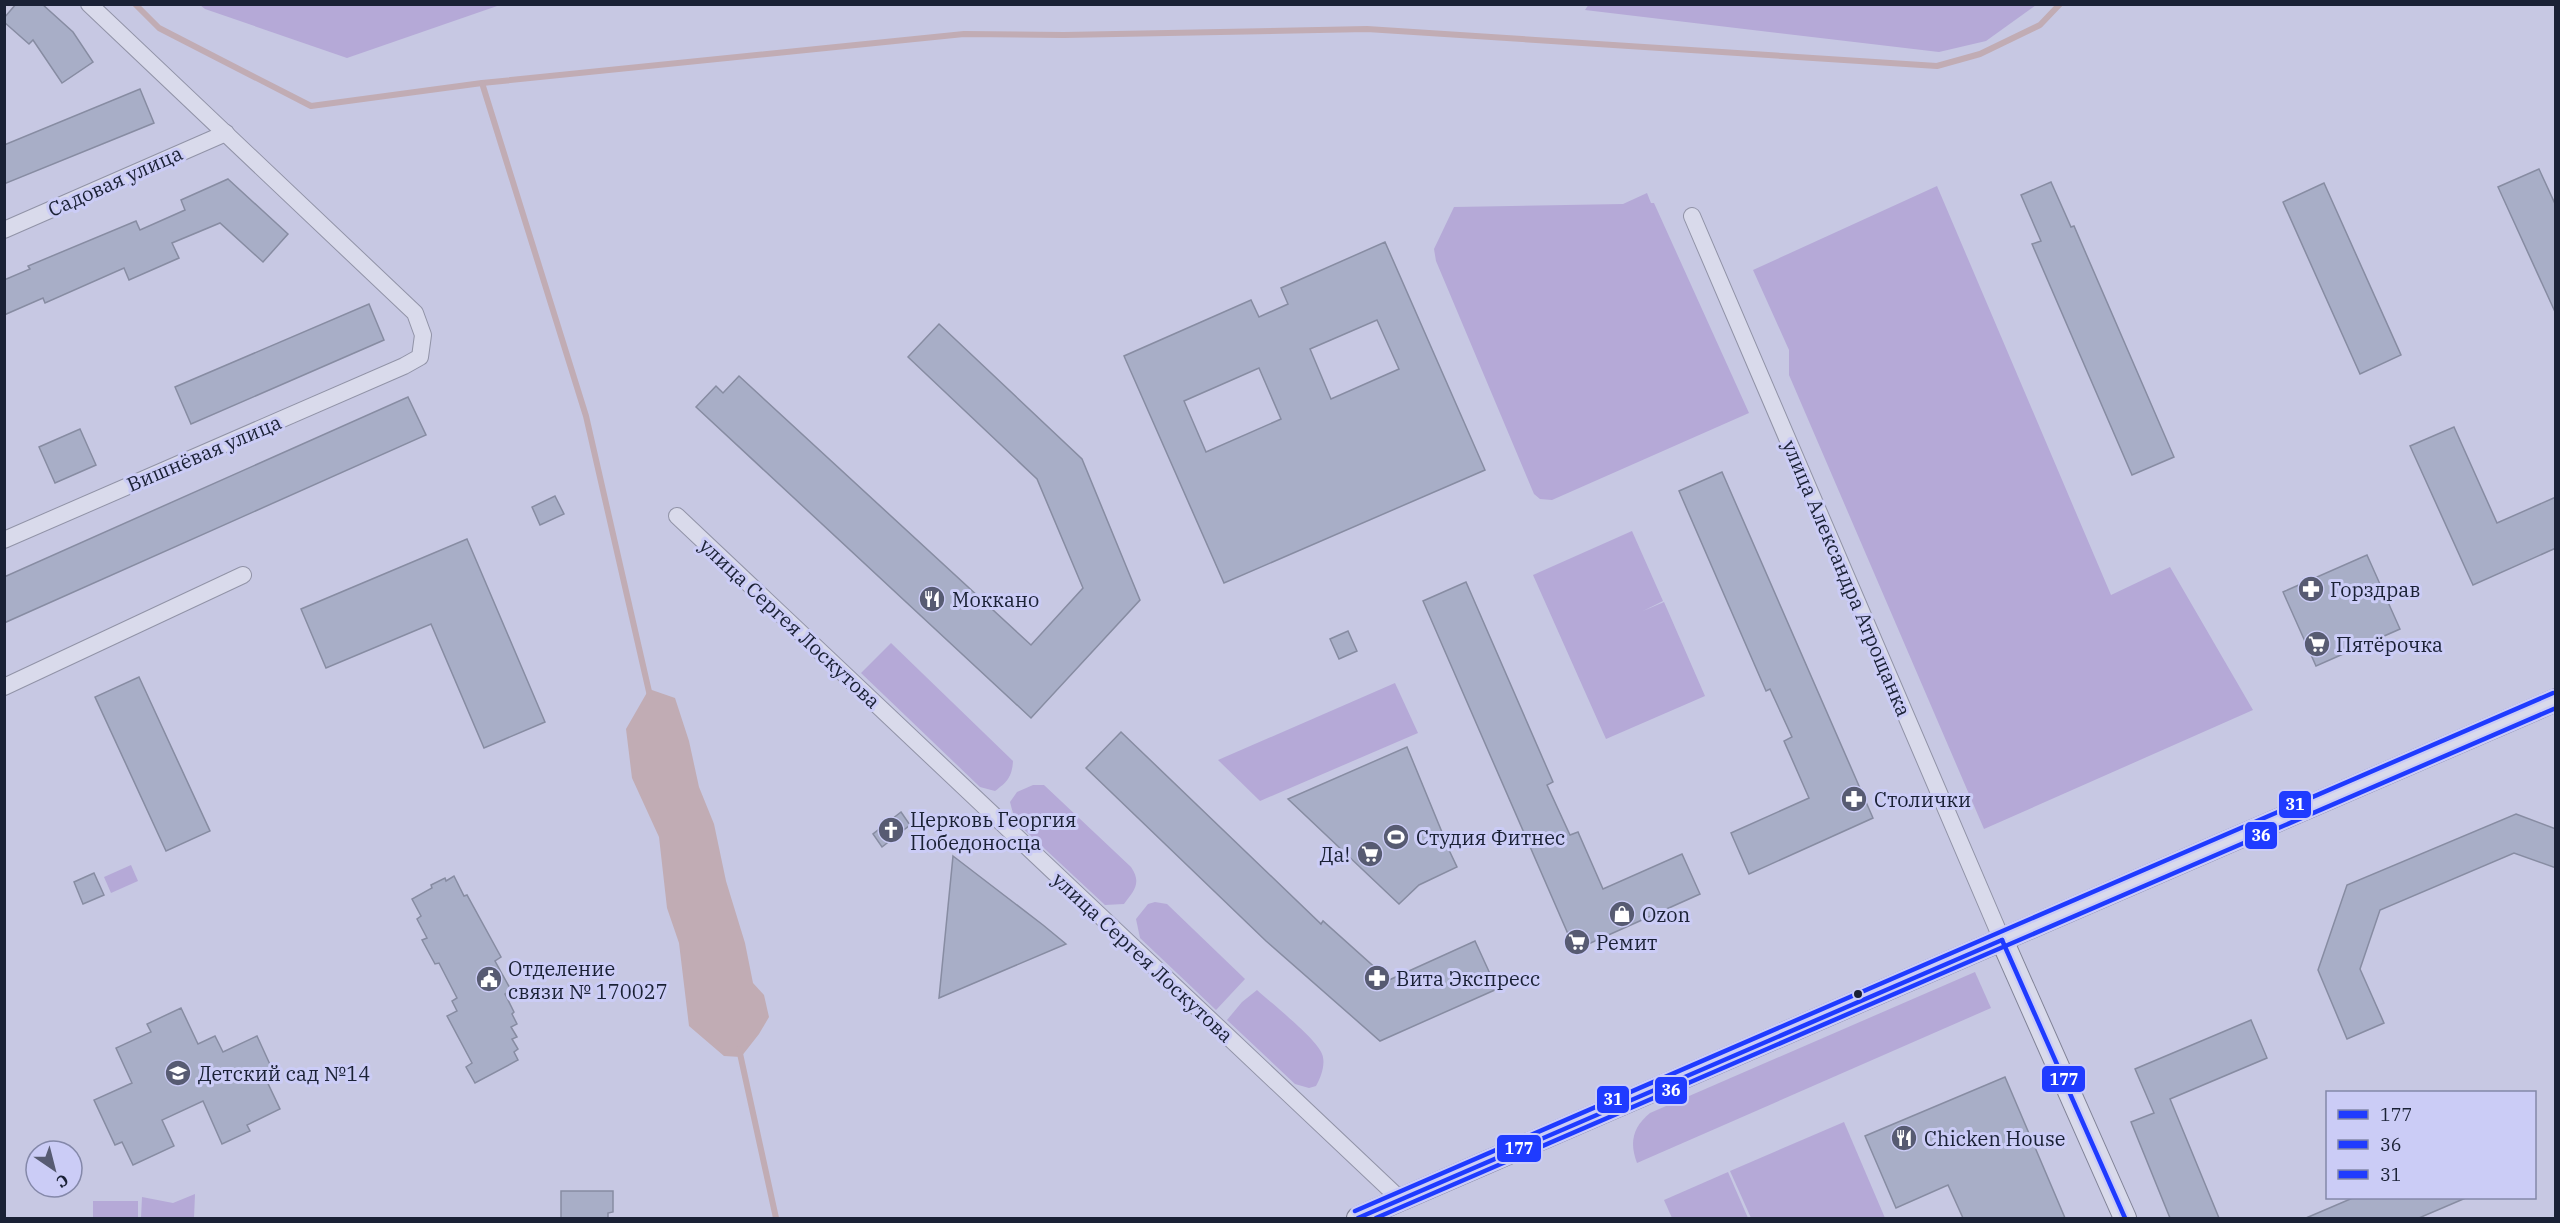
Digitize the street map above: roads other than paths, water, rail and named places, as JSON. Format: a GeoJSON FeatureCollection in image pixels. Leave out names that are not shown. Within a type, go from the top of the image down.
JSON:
{"type":"FeatureCollection","features":[{"type":"Feature","properties":{"kind":"street"},"geometry":{"type":"LineString","coordinates":[[89,4],[226,133]]}},
{"type":"Feature","properties":{"kind":"street","name":"Садовая улица"},"geometry":{"type":"LineString","coordinates":[[4,230],[226,133]]}},
{"type":"Feature","properties":{"kind":"street","name":"Вишнёвая улица"},"geometry":{"type":"LineString","coordinates":[[4,540],[420,357],[423,335],[415,312],[226,133]]}},
{"type":"Feature","properties":{"kind":"street","name":"улица Александра Атрощанка"},"geometry":{"type":"LineString","coordinates":[[1692,216],[2002,940]]}},
{"type":"Feature","properties":{"kind":"street","name":"улица Сергея Лоскутова"},"geometry":{"type":"LineString","coordinates":[[677,516],[1401,1200]]}},
{"type":"Feature","properties":{"kind":"street"},"geometry":{"type":"LineString","coordinates":[[4,687],[243,575]]}},
{"type":"Feature","properties":{"kind":"street"},"geometry":{"type":"LineString","coordinates":[[1358,1218],[2556,700]]}},
{"type":"Feature","properties":{"kind":"street"},"geometry":{"type":"LineString","coordinates":[[2002,940],[2125,1218]]}},
{"type":"Feature","properties":{"kind":"waterway"},"geometry":{"type":"LineString","coordinates":[[135,4],[159,28],[311,106],[482,83],[964,34],[1064,35],[1367,29],[1937,66],[1980,54],[2040,25],[2060,4]]}},
{"type":"Feature","properties":{"kind":"waterway"},"geometry":{"type":"LineString","coordinates":[[482,83],[586,416],[650,696]]}},
{"type":"Feature","properties":{"kind":"waterway"},"geometry":{"type":"LineString","coordinates":[[739,1049],[776,1218]]}},
{"type":"Feature","properties":{"kind":"place","name":"Горздрав"},"geometry":{"type":"Point","coordinates":[2311,589]}},
{"type":"Feature","properties":{"kind":"place","name":"Моккано"},"geometry":{"type":"Point","coordinates":[932,599]}},
{"type":"Feature","properties":{"kind":"place","name":"Пятёрочка"},"geometry":{"type":"Point","coordinates":[2317,644]}},
{"type":"Feature","properties":{"kind":"place","name":"Столички"},"geometry":{"type":"Point","coordinates":[1854,799]}},
{"type":"Feature","properties":{"kind":"place","name":"Церковь Георгия Победоносца"},"geometry":{"type":"Point","coordinates":[891,830]}},
{"type":"Feature","properties":{"kind":"place","name":"Студия Фитнес"},"geometry":{"type":"Point","coordinates":[1396,837]}},
{"type":"Feature","properties":{"kind":"place","name":"Да!"},"geometry":{"type":"Point","coordinates":[1370,854]}},
{"type":"Feature","properties":{"kind":"place","name":"Ozon"},"geometry":{"type":"Point","coordinates":[1622,914]}},
{"type":"Feature","properties":{"kind":"place","name":"Ремит"},"geometry":{"type":"Point","coordinates":[1577,942]}},
{"type":"Feature","properties":{"kind":"place","name":"Вита Экспресс"},"geometry":{"type":"Point","coordinates":[1377,978]}},
{"type":"Feature","properties":{"kind":"place","name":"Отделение связи № 170027"},"geometry":{"type":"Point","coordinates":[489,979]}},
{"type":"Feature","properties":{"kind":"place","name":"Детский сад №14"},"geometry":{"type":"Point","coordinates":[178,1073]}},
{"type":"Feature","properties":{"kind":"place","name":"Chicken House"},"geometry":{"type":"Point","coordinates":[1904,1138]}}]}
